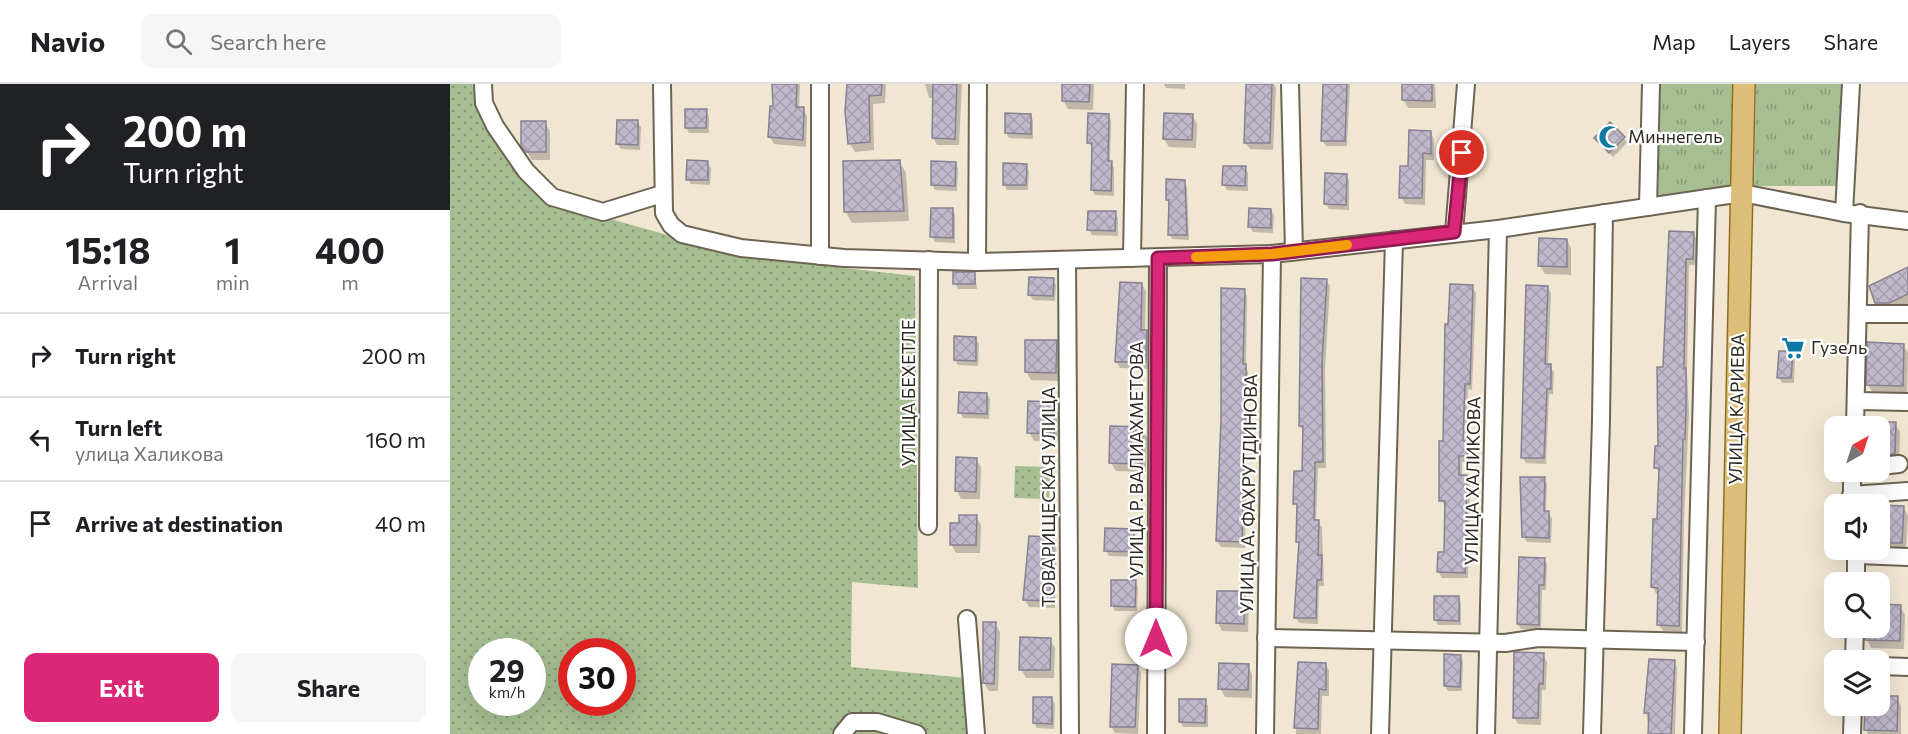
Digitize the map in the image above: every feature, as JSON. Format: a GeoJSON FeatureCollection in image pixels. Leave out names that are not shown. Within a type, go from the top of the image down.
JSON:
{"type":"FeatureCollection","features":[{"type":"Feature","properties":{"kind":"main road","name":"УЛИЦА КАРИЕВА"},"geometry":{"type":"LineString","coordinates":[[1730,734],[1744,84]]}},
{"type":"Feature","properties":{"kind":"street"},"geometry":{"type":"LineString","coordinates":[[483,84],[484,103],[495,126],[526,171],[552,196],[603,212],[662,194]]}},
{"type":"Feature","properties":{"kind":"street"},"geometry":{"type":"LineString","coordinates":[[662,84],[663,213],[671,225],[682,234],[741,248],[820,256],[977,262],[1272,254],[1454,232],[1498,229],[1742,193],[1908,221]]}},
{"type":"Feature","properties":{"kind":"street"},"geometry":{"type":"LineString","coordinates":[[820,84],[820,256]]}},
{"type":"Feature","properties":{"kind":"street"},"geometry":{"type":"LineString","coordinates":[[977,262],[978,84]]}},
{"type":"Feature","properties":{"kind":"street"},"geometry":{"type":"LineString","coordinates":[[1132,258],[1135,84]]}},
{"type":"Feature","properties":{"kind":"street"},"geometry":{"type":"LineString","coordinates":[[1290,84],[1294,251]]}},
{"type":"Feature","properties":{"kind":"street"},"geometry":{"type":"LineString","coordinates":[[1454,232],[1466,84]]}},
{"type":"Feature","properties":{"kind":"street"},"geometry":{"type":"LineString","coordinates":[[1648,207],[1651,84]]}},
{"type":"Feature","properties":{"kind":"street"},"geometry":{"type":"LineString","coordinates":[[1851,84],[1852,213],[1858,314],[1856,416]]}},
{"type":"Feature","properties":{"kind":"street"},"geometry":{"type":"LineString","coordinates":[[1693,734],[1707,198]]}},
{"type":"Feature","properties":{"kind":"street"},"geometry":{"type":"LineString","coordinates":[[1592,734],[1604,213]]}},
{"type":"Feature","properties":{"kind":"street","name":"УЛИЦА ХАЛИКОВА"},"geometry":{"type":"LineString","coordinates":[[1488,733],[1488,642],[1498,229]]}},
{"type":"Feature","properties":{"kind":"street"},"geometry":{"type":"LineString","coordinates":[[1380,734],[1394,240]]}},
{"type":"Feature","properties":{"kind":"street","name":"УЛИЦА А. ФАХРУТДИНОВА"},"geometry":{"type":"LineString","coordinates":[[1265,734],[1272,254]]}},
{"type":"Feature","properties":{"kind":"street","name":"УЛИЦА Р. ВАЛИАХМЕТОВА"},"geometry":{"type":"LineString","coordinates":[[1156,734],[1158,258]]}},
{"type":"Feature","properties":{"kind":"street","name":"УЛИЦА БЕХЕТЛЕ"},"geometry":{"type":"LineString","coordinates":[[928,526],[929,260]]}},
{"type":"Feature","properties":{"kind":"street","name":"ТОВАРИЩЕСКАЯ УЛИЦА"},"geometry":{"type":"LineString","coordinates":[[1067,260],[1070,734]]}},
{"type":"Feature","properties":{"kind":"street"},"geometry":{"type":"LineString","coordinates":[[1858,314],[1908,314]]}},
{"type":"Feature","properties":{"kind":"street"},"geometry":{"type":"LineString","coordinates":[[1857,401],[1908,402]]}},
{"type":"Feature","properties":{"kind":"street"},"geometry":{"type":"LineString","coordinates":[[1890,465],[1899,464]]}},
{"type":"Feature","properties":{"kind":"street"},"geometry":{"type":"LineString","coordinates":[[1883,494],[1908,490]]}},
{"type":"Feature","properties":{"kind":"street"},"geometry":{"type":"LineString","coordinates":[[1890,555],[1908,557]]}},
{"type":"Feature","properties":{"kind":"street"},"geometry":{"type":"LineString","coordinates":[[967,619],[976,734]]}},
{"type":"Feature","properties":{"kind":"street"},"geometry":{"type":"LineString","coordinates":[[1266,638],[1505,643],[1538,638],[1696,642]]}},
{"type":"Feature","properties":{"kind":"street"},"geometry":{"type":"LineString","coordinates":[[1890,666],[1908,667]]}},
{"type":"Feature","properties":{"kind":"street"},"geometry":{"type":"LineString","coordinates":[[1852,716],[1852,734]]}},
{"type":"Feature","properties":{"kind":"street"},"geometry":{"type":"LineString","coordinates":[[842,734],[852,722],[877,722],[917,734]]}},
{"type":"Feature","properties":{"kind":"green space"},"geometry":{"type":"Polygon","coordinates":[[[450,84],[472,84],[499,143],[546,201],[746,257],[915,276],[918,588],[852,582],[851,667],[967,678],[972,734],[450,734],[450,84]]]}},
{"type":"Feature","properties":{"kind":"green space"},"geometry":{"type":"Polygon","coordinates":[[[1660,84],[1733,84],[1732,185],[1658,199],[1660,84]]]}},
{"type":"Feature","properties":{"kind":"green space"},"geometry":{"type":"Polygon","coordinates":[[[1756,84],[1850,84],[1850,186],[1754,186],[1756,84]]]}},
{"type":"Feature","properties":{"kind":"green space"},"geometry":{"type":"Polygon","coordinates":[[[1015,466],[1050,467],[1049,499],[1014,498],[1015,466]]]}},
{"type":"Feature","properties":{"kind":"building"},"geometry":{"type":"Polygon","coordinates":[[[772,84],[797,84],[796,107],[804,107],[803,140],[768,137],[770,106],[773,106],[772,84]]]}},
{"type":"Feature","properties":{"kind":"building"},"geometry":{"type":"Polygon","coordinates":[[[847,84],[882,84],[881,95],[869,96],[870,142],[848,144],[845,111],[847,84]]]}},
{"type":"Feature","properties":{"kind":"building"},"geometry":{"type":"Polygon","coordinates":[[[933,84],[957,84],[955,139],[932,138],[933,84]]]}},
{"type":"Feature","properties":{"kind":"building"},"geometry":{"type":"Polygon","coordinates":[[[1062,84],[1090,84],[1089,102],[1062,101],[1062,84]]]}},
{"type":"Feature","properties":{"kind":"building"},"geometry":{"type":"Polygon","coordinates":[[[1246,84],[1272,84],[1270,143],[1244,143],[1246,84]]]}},
{"type":"Feature","properties":{"kind":"building"},"geometry":{"type":"Polygon","coordinates":[[[1323,84],[1347,84],[1345,141],[1321,141],[1323,84]]]}},
{"type":"Feature","properties":{"kind":"building"},"geometry":{"type":"Polygon","coordinates":[[[1402,84],[1432,84],[1432,101],[1402,100],[1402,84]]]}},
{"type":"Feature","properties":{"kind":"building"},"geometry":{"type":"Polygon","coordinates":[[[685,109],[707,109],[706,128],[685,128],[685,109]]]}},
{"type":"Feature","properties":{"kind":"building"},"geometry":{"type":"Polygon","coordinates":[[[1005,113],[1031,114],[1031,134],[1005,133],[1005,113]]]}},
{"type":"Feature","properties":{"kind":"building"},"geometry":{"type":"Polygon","coordinates":[[[1088,113],[1109,114],[1108,161],[1112,161],[1111,191],[1091,190],[1092,143],[1087,143],[1088,113]]]}},
{"type":"Feature","properties":{"kind":"building"},"geometry":{"type":"Polygon","coordinates":[[[1164,113],[1193,114],[1192,140],[1163,139],[1164,113]]]}},
{"type":"Feature","properties":{"kind":"building"},"geometry":{"type":"Polygon","coordinates":[[[617,120],[638,120],[638,145],[616,144],[617,120]]]}},
{"type":"Feature","properties":{"kind":"building"},"geometry":{"type":"Polygon","coordinates":[[[521,121],[546,121],[546,152],[526,152],[521,146],[521,121]]]}},
{"type":"Feature","properties":{"kind":"building","name":"Миннегель"},"geometry":{"type":"Polygon","coordinates":[[[1610,122],[1625,137],[1609,153],[1594,138],[1610,122]]]}},
{"type":"Feature","properties":{"kind":"building"},"geometry":{"type":"Polygon","coordinates":[[[1409,130],[1431,131],[1431,154],[1423,153],[1422,198],[1399,198],[1400,166],[1408,166],[1409,130]]]}},
{"type":"Feature","properties":{"kind":"building"},"geometry":{"type":"Polygon","coordinates":[[[687,160],[708,161],[708,180],[686,180],[687,160]]]}},
{"type":"Feature","properties":{"kind":"building"},"geometry":{"type":"Polygon","coordinates":[[[900,160],[904,211],[844,212],[843,161],[900,160]]]}},
{"type":"Feature","properties":{"kind":"building"},"geometry":{"type":"Polygon","coordinates":[[[931,161],[956,162],[955,186],[931,185],[931,161]]]}},
{"type":"Feature","properties":{"kind":"building"},"geometry":{"type":"Polygon","coordinates":[[[1003,163],[1027,164],[1026,185],[1003,185],[1003,163]]]}},
{"type":"Feature","properties":{"kind":"building"},"geometry":{"type":"Polygon","coordinates":[[[1223,166],[1246,166],[1245,186],[1222,185],[1223,166]]]}},
{"type":"Feature","properties":{"kind":"building"},"geometry":{"type":"Polygon","coordinates":[[[1325,173],[1347,174],[1346,205],[1324,204],[1325,173]]]}},
{"type":"Feature","properties":{"kind":"building"},"geometry":{"type":"Polygon","coordinates":[[[1166,179],[1185,180],[1187,235],[1168,235],[1169,200],[1166,200],[1166,179]]]}},
{"type":"Feature","properties":{"kind":"building"},"geometry":{"type":"Polygon","coordinates":[[[931,208],[953,208],[953,238],[930,237],[931,208]]]}},
{"type":"Feature","properties":{"kind":"building"},"geometry":{"type":"Polygon","coordinates":[[[1249,208],[1271,209],[1271,228],[1248,227],[1249,208]]]}},
{"type":"Feature","properties":{"kind":"building"},"geometry":{"type":"Polygon","coordinates":[[[1088,211],[1116,211],[1115,231],[1087,230],[1088,211]]]}},
{"type":"Feature","properties":{"kind":"building"},"geometry":{"type":"Polygon","coordinates":[[[1669,231],[1694,232],[1693,259],[1686,259],[1684,368],[1686,368],[1686,407],[1685,439],[1683,439],[1679,626],[1657,625],[1658,588],[1651,587],[1653,519],[1657,519],[1659,468],[1654,468],[1655,446],[1658,446],[1657,367],[1663,367],[1669,231]]]}},
{"type":"Feature","properties":{"kind":"building"},"geometry":{"type":"Polygon","coordinates":[[[1539,238],[1567,239],[1567,267],[1538,266],[1539,238]]]}},
{"type":"Feature","properties":{"kind":"building"},"geometry":{"type":"Polygon","coordinates":[[[1908,267],[1908,294],[1889,303],[1875,303],[1869,286],[1908,267]]]}},
{"type":"Feature","properties":{"kind":"building"},"geometry":{"type":"Polygon","coordinates":[[[953,272],[975,272],[975,284],[953,284],[953,272]]]}},
{"type":"Feature","properties":{"kind":"building"},"geometry":{"type":"Polygon","coordinates":[[[1029,277],[1054,278],[1053,296],[1028,295],[1029,277]]]}},
{"type":"Feature","properties":{"kind":"building"},"geometry":{"type":"Polygon","coordinates":[[[1301,278],[1327,279],[1322,362],[1323,462],[1315,462],[1314,520],[1319,520],[1318,555],[1322,555],[1321,580],[1317,580],[1316,618],[1294,618],[1299,542],[1296,542],[1297,504],[1293,504],[1294,471],[1302,471],[1303,426],[1299,426],[1301,278]]]}},
{"type":"Feature","properties":{"kind":"building"},"geometry":{"type":"Polygon","coordinates":[[[1120,282],[1142,283],[1141,330],[1147,330],[1146,362],[1115,362],[1120,282]]]}},
{"type":"Feature","properties":{"kind":"building"},"geometry":{"type":"Polygon","coordinates":[[[1450,284],[1473,285],[1470,384],[1465,384],[1463,441],[1467,442],[1467,456],[1459,456],[1459,475],[1467,475],[1465,573],[1437,572],[1438,552],[1444,552],[1445,501],[1439,501],[1439,441],[1443,441],[1445,324],[1448,324],[1450,284]]]}},
{"type":"Feature","properties":{"kind":"building"},"geometry":{"type":"Polygon","coordinates":[[[1526,285],[1548,286],[1545,364],[1551,364],[1551,389],[1547,389],[1544,458],[1521,458],[1526,285]]]}},
{"type":"Feature","properties":{"kind":"building"},"geometry":{"type":"Polygon","coordinates":[[[1221,288],[1245,289],[1243,364],[1246,364],[1246,399],[1242,542],[1216,541],[1221,420],[1221,288]]]}},
{"type":"Feature","properties":{"kind":"building"},"geometry":{"type":"Polygon","coordinates":[[[954,336],[976,337],[976,361],[954,360],[954,336]]]}},
{"type":"Feature","properties":{"kind":"building"},"geometry":{"type":"Polygon","coordinates":[[[1025,340],[1057,340],[1056,373],[1025,372],[1025,340]]]}},
{"type":"Feature","properties":{"kind":"building"},"geometry":{"type":"Polygon","coordinates":[[[1867,342],[1904,344],[1903,386],[1866,385],[1867,342]]]}},
{"type":"Feature","properties":{"kind":"building"},"geometry":{"type":"Polygon","coordinates":[[[1779,351],[1793,351],[1791,378],[1777,378],[1779,351]]]}},
{"type":"Feature","properties":{"kind":"building"},"geometry":{"type":"Polygon","coordinates":[[[959,392],[987,393],[987,414],[958,413],[959,392]]]}},
{"type":"Feature","properties":{"kind":"building"},"geometry":{"type":"Polygon","coordinates":[[[1028,401],[1054,402],[1054,434],[1027,433],[1028,401]]]}},
{"type":"Feature","properties":{"kind":"building"},"geometry":{"type":"Polygon","coordinates":[[[1890,422],[1896,422],[1895,454],[1890,454],[1890,422]]]}},
{"type":"Feature","properties":{"kind":"building"},"geometry":{"type":"Polygon","coordinates":[[[1110,426],[1143,427],[1142,464],[1109,463],[1110,426]]]}},
{"type":"Feature","properties":{"kind":"building"},"geometry":{"type":"Polygon","coordinates":[[[956,457],[977,458],[976,492],[955,491],[956,457]]]}},
{"type":"Feature","properties":{"kind":"building"},"geometry":{"type":"Polygon","coordinates":[[[1520,477],[1545,477],[1544,511],[1549,511],[1549,538],[1522,537],[1520,477]]]}},
{"type":"Feature","properties":{"kind":"building"},"geometry":{"type":"Polygon","coordinates":[[[1890,505],[1904,506],[1902,543],[1890,543],[1890,505]]]}},
{"type":"Feature","properties":{"kind":"building"},"geometry":{"type":"Polygon","coordinates":[[[959,515],[977,515],[976,545],[950,545],[950,523],[959,523],[959,515]]]}},
{"type":"Feature","properties":{"kind":"building"},"geometry":{"type":"Polygon","coordinates":[[[1105,528],[1134,529],[1134,552],[1104,551],[1105,528]]]}},
{"type":"Feature","properties":{"kind":"building"},"geometry":{"type":"Polygon","coordinates":[[[1029,536],[1053,537],[1051,601],[1023,600],[1029,536]]]}},
{"type":"Feature","properties":{"kind":"building"},"geometry":{"type":"Polygon","coordinates":[[[1519,557],[1545,558],[1544,585],[1539,585],[1539,625],[1517,624],[1519,557]]]}},
{"type":"Feature","properties":{"kind":"building"},"geometry":{"type":"Polygon","coordinates":[[[1111,580],[1136,580],[1135,607],[1111,606],[1111,580]]]}},
{"type":"Feature","properties":{"kind":"building"},"geometry":{"type":"Polygon","coordinates":[[[1217,591],[1245,591],[1244,624],[1216,623],[1217,591]]]}},
{"type":"Feature","properties":{"kind":"building"},"geometry":{"type":"Polygon","coordinates":[[[1434,596],[1459,596],[1459,621],[1434,620],[1434,596]]]}},
{"type":"Feature","properties":{"kind":"building"},"geometry":{"type":"Polygon","coordinates":[[[1890,604],[1901,605],[1900,641],[1865,640],[1865,638],[1890,638],[1890,604]]]}},
{"type":"Feature","properties":{"kind":"building"},"geometry":{"type":"Polygon","coordinates":[[[983,622],[996,622],[994,684],[983,683],[983,622]]]}},
{"type":"Feature","properties":{"kind":"building"},"geometry":{"type":"Polygon","coordinates":[[[1020,637],[1051,638],[1050,670],[1019,670],[1020,637]]]}},
{"type":"Feature","properties":{"kind":"building"},"geometry":{"type":"Polygon","coordinates":[[[1514,652],[1544,653],[1543,684],[1539,684],[1538,718],[1513,718],[1514,652]]]}},
{"type":"Feature","properties":{"kind":"building"},"geometry":{"type":"Polygon","coordinates":[[[1444,654],[1461,655],[1460,687],[1444,686],[1444,654]]]}},
{"type":"Feature","properties":{"kind":"building"},"geometry":{"type":"Polygon","coordinates":[[[1649,659],[1675,660],[1671,734],[1648,734],[1649,713],[1644,713],[1649,659]]]}},
{"type":"Feature","properties":{"kind":"building"},"geometry":{"type":"Polygon","coordinates":[[[1298,662],[1326,663],[1326,690],[1319,689],[1318,729],[1294,728],[1298,662]]]}},
{"type":"Feature","properties":{"kind":"building"},"geometry":{"type":"Polygon","coordinates":[[[1219,663],[1249,664],[1248,690],[1218,689],[1219,663]]]}},
{"type":"Feature","properties":{"kind":"building"},"geometry":{"type":"Polygon","coordinates":[[[1112,664],[1138,665],[1135,727],[1110,727],[1112,664]]]}},
{"type":"Feature","properties":{"kind":"building"},"geometry":{"type":"Polygon","coordinates":[[[1890,696],[1898,696],[1897,731],[1864,730],[1865,716],[1890,716],[1890,696]]]}},
{"type":"Feature","properties":{"kind":"building"},"geometry":{"type":"Polygon","coordinates":[[[1033,697],[1052,697],[1052,724],[1033,723],[1033,697]]]}},
{"type":"Feature","properties":{"kind":"building"},"geometry":{"type":"Polygon","coordinates":[[[1179,699],[1206,699],[1205,723],[1179,722],[1179,699]]]}},
{"type":"Feature","properties":{"kind":"slow traffic"},"geometry":{"type":"LineString","coordinates":[[1196,257],[1272,254],[1347,245]]}},
{"type":"Feature","properties":{"kind":"place","name":"Миннегель"},"geometry":{"type":"Point","coordinates":[1610,137]}},
{"type":"Feature","properties":{"kind":"place","name":"Гузель"},"geometry":{"type":"Point","coordinates":[1793,348]}},
{"type":"Feature","properties":{"kind":"route"},"geometry":{"type":"LineString","coordinates":[[1156,639],[1158,258],[1272,254],[1454,232],[1462,153]]}}]}
